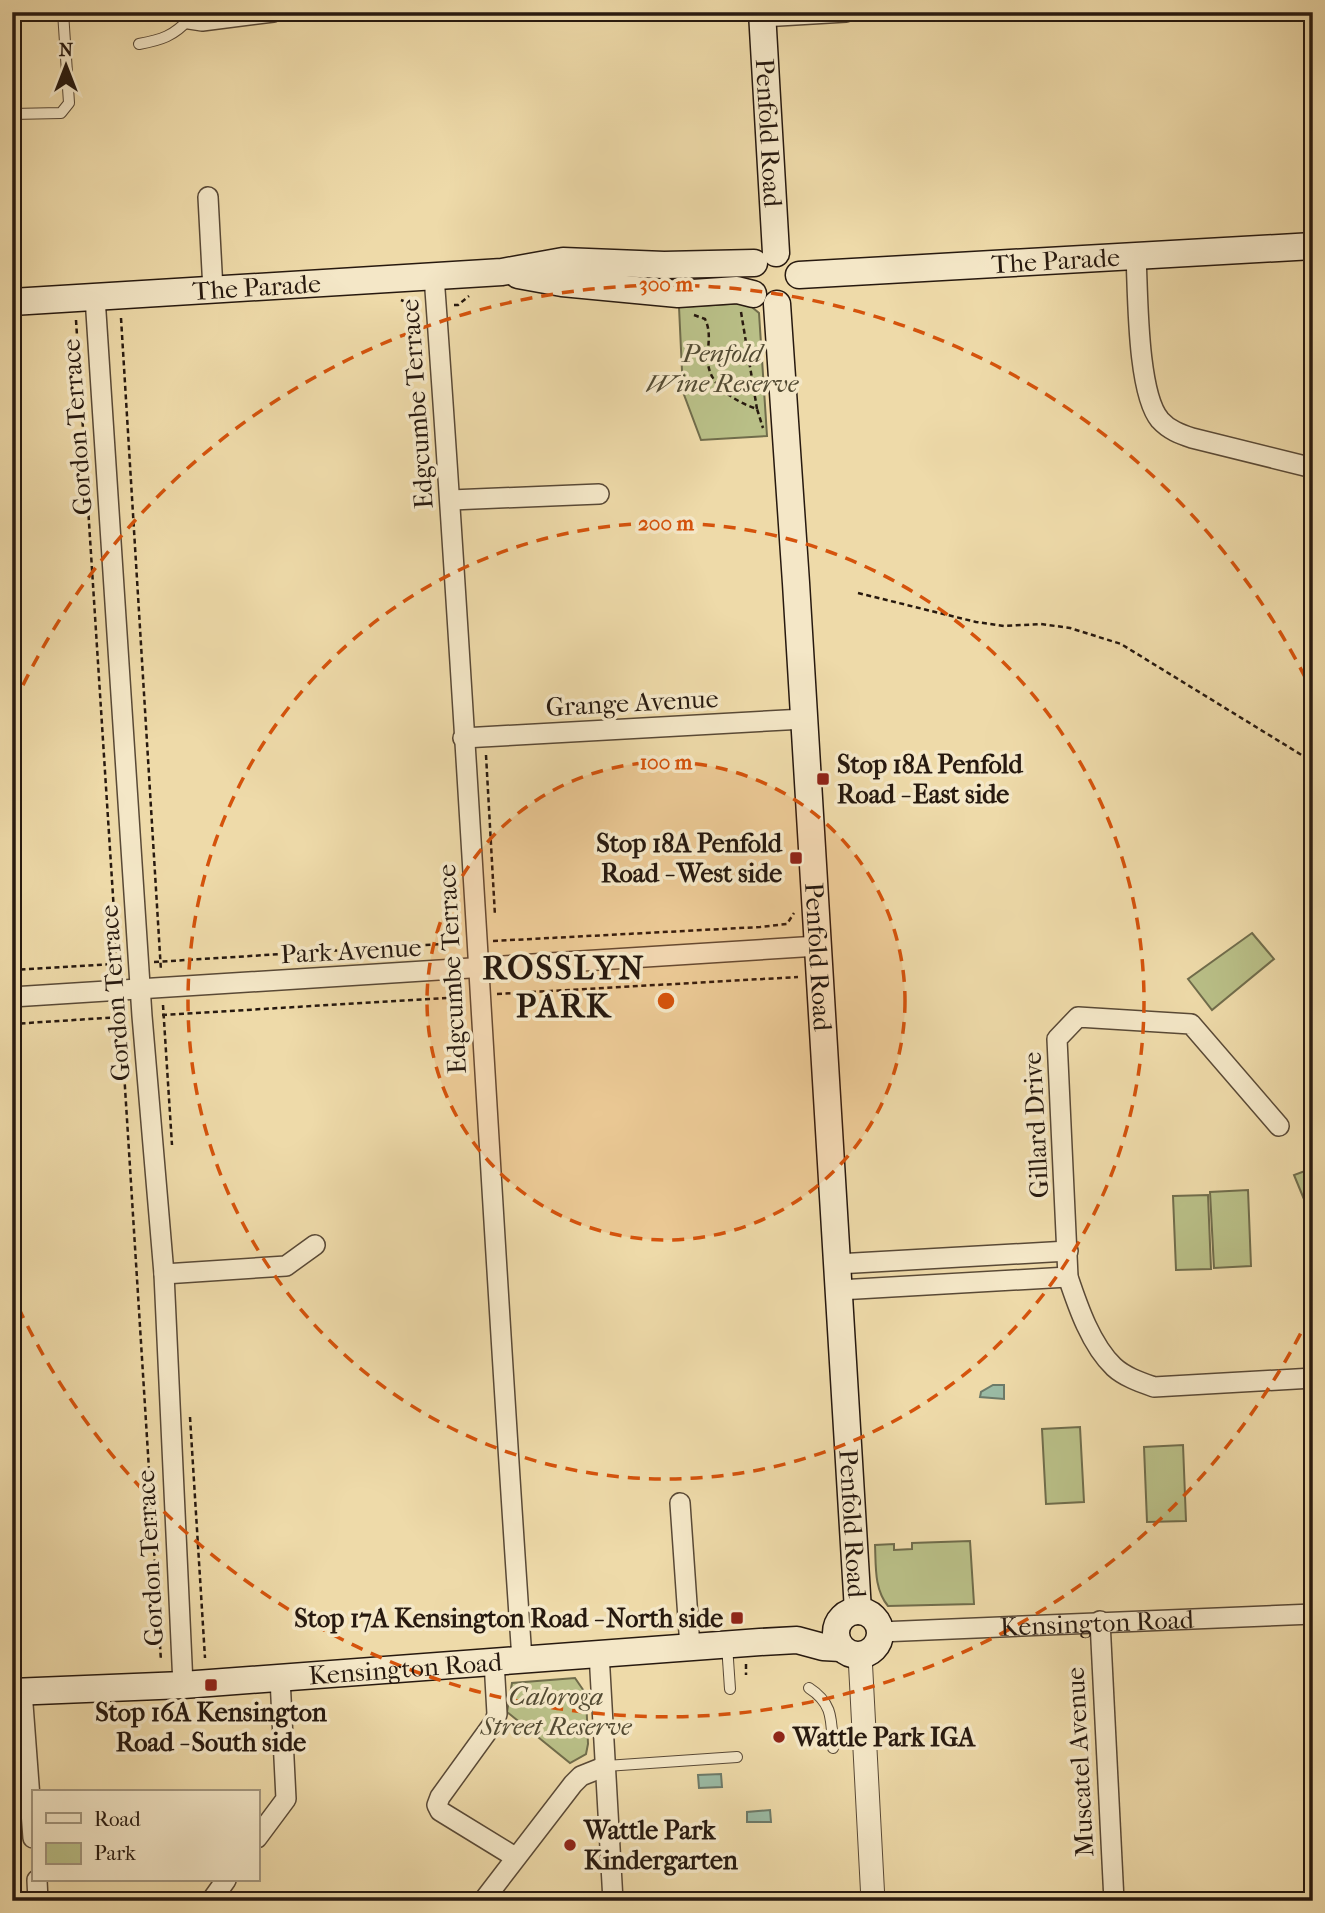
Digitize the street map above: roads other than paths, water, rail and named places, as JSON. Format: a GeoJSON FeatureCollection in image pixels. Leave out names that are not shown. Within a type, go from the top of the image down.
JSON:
{"type":"FeatureCollection","features":[{"type":"Feature","properties":{"kind":"main road","name":"Penfold Road"},"geometry":{"type":"LineString","coordinates":[[762,15],[765,258]]}},
{"type":"Feature","properties":{"kind":"main road","name":"The Parade"},"geometry":{"type":"LineString","coordinates":[[799,275],[1313,246]]}},
{"type":"Feature","properties":{"kind":"main road","name":"The Parade"},"geometry":{"type":"LineString","coordinates":[[12,302],[502,272],[563,261],[664,265],[765,258]]}},
{"type":"Feature","properties":{"kind":"main road"},"geometry":{"type":"LineString","coordinates":[[765,258],[791,260],[799,275],[796,290],[791,297],[757,303],[749,278],[765,258]]}},
{"type":"Feature","properties":{"kind":"main road","name":"The Parade"},"geometry":{"type":"LineString","coordinates":[[502,272],[562,283],[678,294],[737,290],[757,303]]}},
{"type":"Feature","properties":{"kind":"main road","name":"Penfold Road"},"geometry":{"type":"LineString","coordinates":[[757,303],[804,719],[838,1277],[848,1616]]}},
{"type":"Feature","properties":{"kind":"main road"},"geometry":{"type":"LineString","coordinates":[[864,1612],[876,1619],[880,1632],[877,1645],[867,1654],[851,1652],[835,1635],[848,1616],[864,1612]]}},
{"type":"Feature","properties":{"kind":"main road","name":"Kensington Road"},"geometry":{"type":"LineString","coordinates":[[797,1640],[848,1616]]}},
{"type":"Feature","properties":{"kind":"main road","name":"Kensington Road"},"geometry":{"type":"LineString","coordinates":[[17,1692],[183,1685],[797,1640],[851,1652]]}},
{"type":"Feature","properties":{"kind":"street"},"geometry":{"type":"LineString","coordinates":[[188,15],[214,20],[273,12]]}},
{"type":"Feature","properties":{"kind":"street"},"geometry":{"type":"LineString","coordinates":[[762,15],[846,12]]}},
{"type":"Feature","properties":{"kind":"street"},"geometry":{"type":"LineString","coordinates":[[208,197],[213,290]]}},
{"type":"Feature","properties":{"kind":"street"},"geometry":{"type":"LineString","coordinates":[[1136,256],[1144,379],[1149,402],[1159,419],[1173,431],[1192,438],[1313,468]]}},
{"type":"Feature","properties":{"kind":"street","name":"Edgcumbe Terrace"},"geometry":{"type":"LineString","coordinates":[[434,276],[451,500],[522,1659]]}},
{"type":"Feature","properties":{"kind":"street","name":"Gordon Terrace"},"geometry":{"type":"LineString","coordinates":[[95,297],[140,989],[164,1274],[183,1685]]}},
{"type":"Feature","properties":{"kind":"street"},"geometry":{"type":"LineString","coordinates":[[451,500],[599,494]]}},
{"type":"Feature","properties":{"kind":"street","name":"Grange Avenue"},"geometry":{"type":"LineString","coordinates":[[464,738],[804,719]]}},
{"type":"Feature","properties":{"kind":"street","name":"Park Avenue"},"geometry":{"type":"LineString","coordinates":[[12,998],[818,946]]}},
{"type":"Feature","properties":{"kind":"street","name":"Gillard Drive"},"geometry":{"type":"LineString","coordinates":[[1068,1277],[1057,1039],[1078,1017],[1191,1024],[1279,1126]]}},
{"type":"Feature","properties":{"kind":"street"},"geometry":{"type":"LineString","coordinates":[[164,1274],[286,1266],[315,1245]]}},
{"type":"Feature","properties":{"kind":"street"},"geometry":{"type":"LineString","coordinates":[[838,1277],[1068,1251]]}},
{"type":"Feature","properties":{"kind":"street"},"geometry":{"type":"LineString","coordinates":[[838,1277],[1068,1277],[1100,1350],[1115,1368],[1132,1379],[1154,1387],[1313,1378]]}},
{"type":"Feature","properties":{"kind":"street"},"geometry":{"type":"LineString","coordinates":[[680,1503],[690,1647]]}},
{"type":"Feature","properties":{"kind":"street","name":"Kensington Road"},"geometry":{"type":"LineString","coordinates":[[880,1632],[1313,1614]]}},
{"type":"Feature","properties":{"kind":"street","name":"Muscatel Avenue"},"geometry":{"type":"LineString","coordinates":[[1100,1621],[1114,1901]]}},
{"type":"Feature","properties":{"kind":"street"},"geometry":{"type":"LineString","coordinates":[[851,1652],[873,1901]]}},
{"type":"Feature","properties":{"kind":"street"},"geometry":{"type":"LineString","coordinates":[[599,1653],[613,1901]]}},
{"type":"Feature","properties":{"kind":"street"},"geometry":{"type":"LineString","coordinates":[[494,1661],[497,1714],[495,1721],[437,1805],[444,1814],[514,1857]]}},
{"type":"Feature","properties":{"kind":"street"},"geometry":{"type":"LineString","coordinates":[[259,1835],[286,1799],[280,1678]]}},
{"type":"Feature","properties":{"kind":"street"},"geometry":{"type":"LineString","coordinates":[[17,1692],[32,1829]]}},
{"type":"Feature","properties":{"kind":"street"},"geometry":{"type":"LineString","coordinates":[[483,1901],[514,1857],[581,1776],[606,1766]]}},
{"type":"Feature","properties":{"kind":"street"},"geometry":{"type":"LineString","coordinates":[[37,1882],[38,1901]]}},
{"type":"Feature","properties":{"kind":"street"},"geometry":{"type":"LineString","coordinates":[[211,1901],[225,1882]]}},
{"type":"Feature","properties":{"kind":"lane"},"geometry":{"type":"LineString","coordinates":[[12,114],[61,113],[69,103],[63,12]]}},
{"type":"Feature","properties":{"kind":"lane"},"geometry":{"type":"LineString","coordinates":[[139,44],[164,40],[178,31],[188,15]]}},
{"type":"Feature","properties":{"kind":"lane"},"geometry":{"type":"LineString","coordinates":[[727,1645],[730,1689]]}},
{"type":"Feature","properties":{"kind":"lane"},"geometry":{"type":"LineString","coordinates":[[809,1688],[822,1697],[831,1716],[833,1748]]}},
{"type":"Feature","properties":{"kind":"lane"},"geometry":{"type":"LineString","coordinates":[[606,1766],[737,1757]]}},
{"type":"Feature","properties":{"kind":"place","name":"Stop 18A Penfold Road - East side"},"geometry":{"type":"Point","coordinates":[823,779]}},
{"type":"Feature","properties":{"kind":"place","name":"Stop 18A Penfold Road - West side"},"geometry":{"type":"Point","coordinates":[796,858]}},
{"type":"Feature","properties":{"kind":"place","name":"Stop 17A Kensington Road - North side"},"geometry":{"type":"Point","coordinates":[737,1618]}},
{"type":"Feature","properties":{"kind":"place","name":"Stop 16A Kensington Road - South side"},"geometry":{"type":"Point","coordinates":[211,1685]}},
{"type":"Feature","properties":{"kind":"place","name":"Wattle Park IGA"},"geometry":{"type":"Point","coordinates":[779,1737]}},
{"type":"Feature","properties":{"kind":"place","name":"Wattle Park Kindergarten"},"geometry":{"type":"Point","coordinates":[570,1845]}},
{"type":"Feature","properties":{"kind":"district","name":"ROSSLYN PARK"},"geometry":{"type":"Point","coordinates":[564,987]}},
{"type":"Feature","properties":{"kind":"park label","name":"Penfold Wine Reserve"},"geometry":{"type":"Point","coordinates":[722,368]}},
{"type":"Feature","properties":{"kind":"park label","name":"Caloroga Street Reserve"},"geometry":{"type":"Point","coordinates":[556,1711]}}]}
